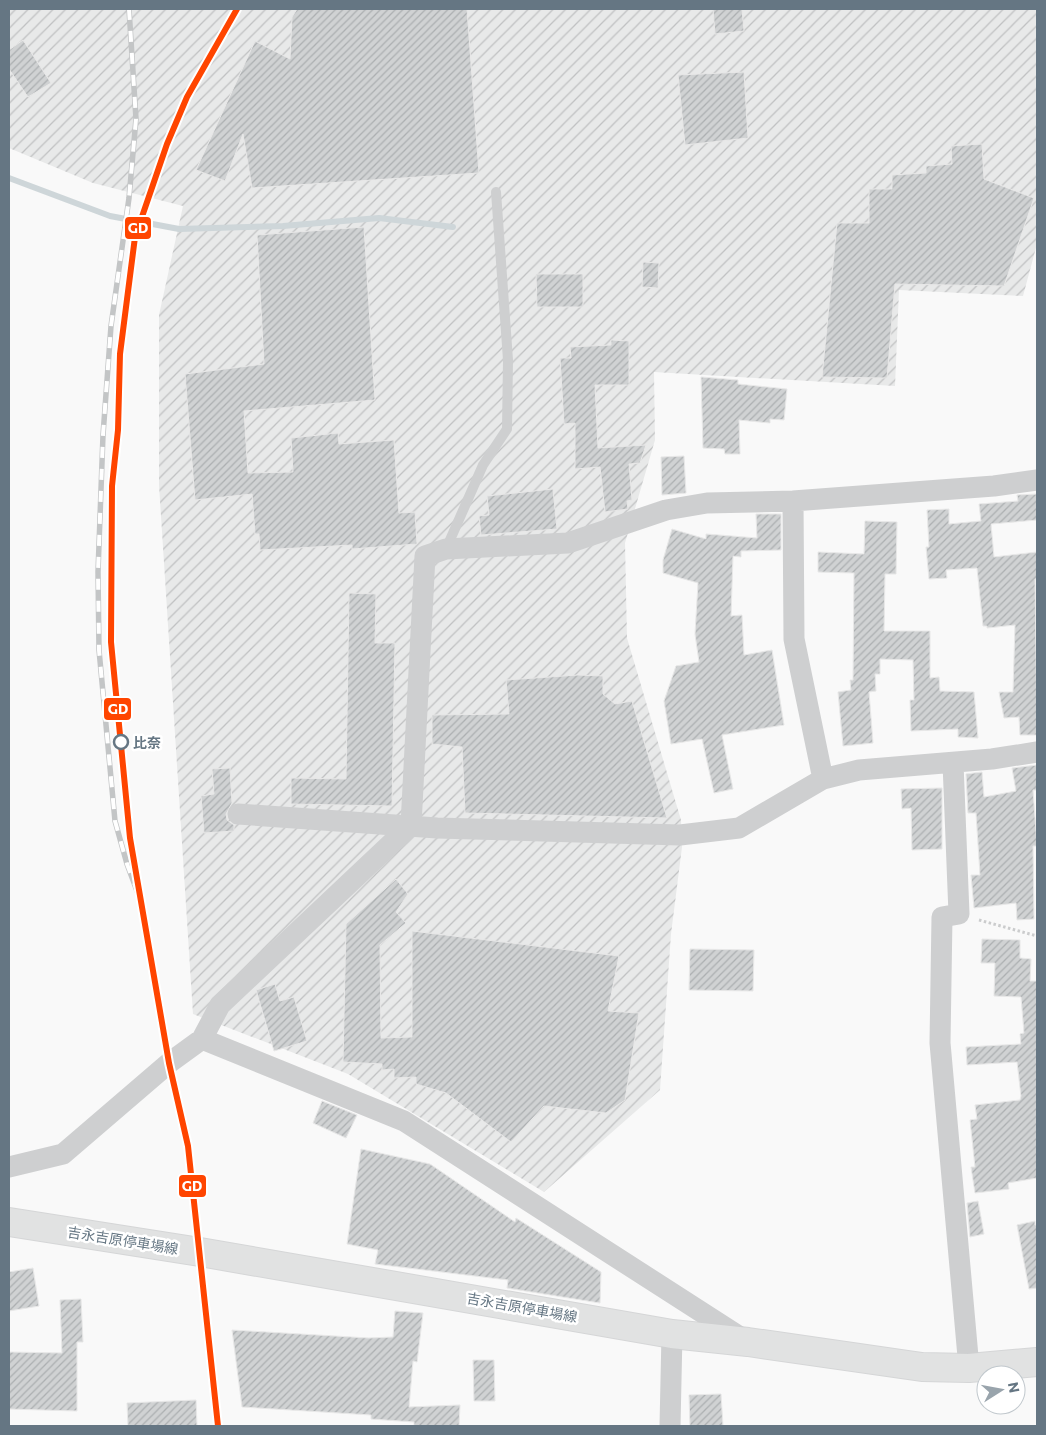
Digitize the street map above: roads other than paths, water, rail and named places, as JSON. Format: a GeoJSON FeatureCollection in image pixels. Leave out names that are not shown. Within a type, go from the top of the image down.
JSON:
{"type":"FeatureCollection","features":[{"type":"Feature","properties":{"kind":"main road","name":"吉永吉原停車場線"},"geometry":{"type":"LineString","coordinates":[[9,1222],[200,1252],[672,1334],[748,1342],[922,1366],[969,1368],[1037,1362]]}},
{"type":"Feature","properties":{"kind":"street"},"geometry":{"type":"LineString","coordinates":[[9,1167],[63,1154],[168,1063],[202,1039],[220,1005],[411,825],[425,556],[446,549],[568,543],[666,510],[707,503],[793,501],[994,486],[1037,480]]}},
{"type":"Feature","properties":{"kind":"street"},"geometry":{"type":"LineString","coordinates":[[793,501],[794,639],[823,779]]}},
{"type":"Feature","properties":{"kind":"street"},"geometry":{"type":"LineString","coordinates":[[238,814],[437,828],[680,835],[739,828],[823,779],[860,770],[953,763],[1037,752]]}},
{"type":"Feature","properties":{"kind":"street"},"geometry":{"type":"LineString","coordinates":[[953,763],[959,914],[942,917],[940,1043],[969,1368]]}},
{"type":"Feature","properties":{"kind":"street"},"geometry":{"type":"LineString","coordinates":[[202,1039],[404,1121],[748,1342]]}},
{"type":"Feature","properties":{"kind":"street"},"geometry":{"type":"LineString","coordinates":[[670,1426],[672,1334]]}},
{"type":"Feature","properties":{"kind":"lane"},"geometry":{"type":"LineString","coordinates":[[446,549],[483,465],[507,429],[508,360],[496,192]]}},
{"type":"Feature","properties":{"kind":"waterway"},"geometry":{"type":"LineString","coordinates":[[9,178],[110,216],[179,229],[283,226],[379,218],[453,227]]}},
{"type":"Feature","properties":{"kind":"railway"},"geometry":{"type":"LineString","coordinates":[[129,9],[136,119],[129,198],[111,326],[103,435],[98,572],[99,650],[115,821],[127,864],[140,899]]}},
{"type":"Feature","properties":{"kind":"place","name":"比奈"},"geometry":{"type":"Point","coordinates":[121,742]}}]}
